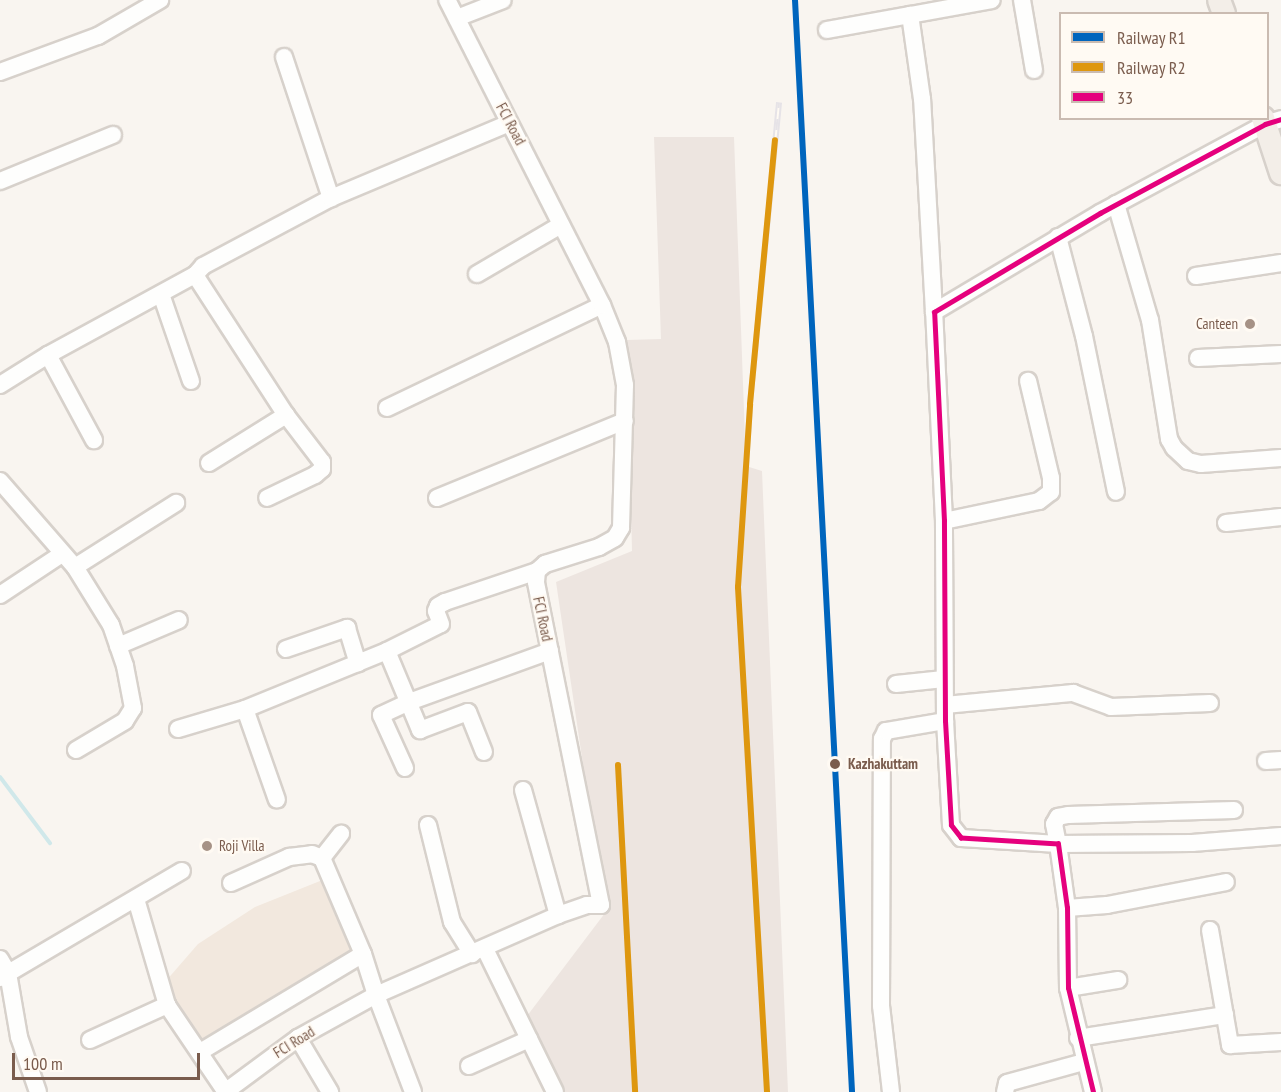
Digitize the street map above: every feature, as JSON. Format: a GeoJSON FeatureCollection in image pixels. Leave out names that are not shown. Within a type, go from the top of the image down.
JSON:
{"type":"FeatureCollection","features":[{"type":"Feature","properties":{"kind":"main road"},"geometry":{"type":"LineString","coordinates":[[1270,121],[1281,173]]}},
{"type":"Feature","properties":{"kind":"street"},"geometry":{"type":"LineString","coordinates":[[0,72],[98,36],[160,0]]}},
{"type":"Feature","properties":{"kind":"street","name":"FCI Road"},"geometry":{"type":"LineString","coordinates":[[225,1092],[298,1038],[375,995],[558,915],[588,905],[600,905],[536,582],[537,572],[556,559],[599,547],[615,538],[621,528],[625,385],[617,342],[602,305],[447,0]]}},
{"type":"Feature","properties":{"kind":"street"},"geometry":{"type":"LineString","coordinates":[[457,18],[503,0]]}},
{"type":"Feature","properties":{"kind":"street"},"geometry":{"type":"LineString","coordinates":[[826,30],[992,0]]}},
{"type":"Feature","properties":{"kind":"street"},"geometry":{"type":"LineString","coordinates":[[1022,0],[1034,70]]}},
{"type":"Feature","properties":{"kind":"street"},"geometry":{"type":"LineString","coordinates":[[910,15],[922,99],[934,312],[944,521],[944,679],[951,825],[961,838],[1058,844],[1192,843],[1281,836]]}},
{"type":"Feature","properties":{"kind":"street"},"geometry":{"type":"LineString","coordinates":[[284,57],[331,198]]}},
{"type":"Feature","properties":{"kind":"street"},"geometry":{"type":"LineString","coordinates":[[934,312],[1116,204],[1270,121]]}},
{"type":"Feature","properties":{"kind":"street"},"geometry":{"type":"LineString","coordinates":[[0,385],[48,355],[195,275],[203,266],[331,198],[509,123]]}},
{"type":"Feature","properties":{"kind":"street"},"geometry":{"type":"LineString","coordinates":[[0,181],[112,135]]}},
{"type":"Feature","properties":{"kind":"street"},"geometry":{"type":"LineString","coordinates":[[1116,204],[1150,320],[1169,438],[1173,448],[1188,461],[1201,464],[1281,458]]}},
{"type":"Feature","properties":{"kind":"street"},"geometry":{"type":"LineString","coordinates":[[477,274],[561,225]]}},
{"type":"Feature","properties":{"kind":"street"},"geometry":{"type":"LineString","coordinates":[[1058,237],[1084,336],[1116,492]]}},
{"type":"Feature","properties":{"kind":"street"},"geometry":{"type":"LineString","coordinates":[[1196,276],[1281,262]]}},
{"type":"Feature","properties":{"kind":"street"},"geometry":{"type":"LineString","coordinates":[[195,275],[286,415],[321,462],[322,469],[315,476],[267,498]]}},
{"type":"Feature","properties":{"kind":"street"},"geometry":{"type":"LineString","coordinates":[[161,294],[191,381]]}},
{"type":"Feature","properties":{"kind":"street"},"geometry":{"type":"LineString","coordinates":[[387,408],[602,305]]}},
{"type":"Feature","properties":{"kind":"street"},"geometry":{"type":"LineString","coordinates":[[1198,358],[1281,354]]}},
{"type":"Feature","properties":{"kind":"street"},"geometry":{"type":"LineString","coordinates":[[48,355],[94,440]]}},
{"type":"Feature","properties":{"kind":"street"},"geometry":{"type":"LineString","coordinates":[[944,521],[1039,501],[1051,492],[1050,478],[1028,381]]}},
{"type":"Feature","properties":{"kind":"street"},"geometry":{"type":"LineString","coordinates":[[209,463],[286,415]]}},
{"type":"Feature","properties":{"kind":"street"},"geometry":{"type":"LineString","coordinates":[[437,498],[625,421]]}},
{"type":"Feature","properties":{"kind":"street"},"geometry":{"type":"LineString","coordinates":[[0,481],[75,567],[101,607],[118,646],[132,694],[132,712],[125,721],[76,750]]}},
{"type":"Feature","properties":{"kind":"street"},"geometry":{"type":"LineString","coordinates":[[75,567],[176,503]]}},
{"type":"Feature","properties":{"kind":"street"},"geometry":{"type":"LineString","coordinates":[[1226,523],[1281,517]]}},
{"type":"Feature","properties":{"kind":"street"},"geometry":{"type":"LineString","coordinates":[[0,594],[62,554]]}},
{"type":"Feature","properties":{"kind":"street"},"geometry":{"type":"LineString","coordinates":[[178,729],[245,709],[387,651],[441,624],[436,611],[438,606],[445,602],[537,572]]}},
{"type":"Feature","properties":{"kind":"street"},"geometry":{"type":"LineString","coordinates":[[118,646],[179,620]]}},
{"type":"Feature","properties":{"kind":"street"},"geometry":{"type":"LineString","coordinates":[[286,649],[347,628],[357,663]]}},
{"type":"Feature","properties":{"kind":"street"},"geometry":{"type":"LineString","coordinates":[[387,651],[420,730],[468,712],[484,752]]}},
{"type":"Feature","properties":{"kind":"street"},"geometry":{"type":"LineString","coordinates":[[405,768],[381,715],[409,702],[550,651]]}},
{"type":"Feature","properties":{"kind":"street"},"geometry":{"type":"LineString","coordinates":[[896,684],[944,679]]}},
{"type":"Feature","properties":{"kind":"street"},"geometry":{"type":"LineString","coordinates":[[891,1092],[881,1006],[882,739],[886,731],[945,713],[1073,693],[1111,707],[1210,703]]}},
{"type":"Feature","properties":{"kind":"street"},"geometry":{"type":"LineString","coordinates":[[245,709],[277,800]]}},
{"type":"Feature","properties":{"kind":"street"},"geometry":{"type":"LineString","coordinates":[[523,790],[558,915]]}},
{"type":"Feature","properties":{"kind":"street"},"geometry":{"type":"LineString","coordinates":[[1093,1092],[1078,1038],[1068,988],[1067,908],[1054,824],[1056,819],[1062,815],[1234,810]]}},
{"type":"Feature","properties":{"kind":"street"},"geometry":{"type":"LineString","coordinates":[[428,825],[452,922],[478,951],[529,1039],[555,1092]]}},
{"type":"Feature","properties":{"kind":"street"},"geometry":{"type":"LineString","coordinates":[[322,858],[341,834]]}},
{"type":"Feature","properties":{"kind":"street"},"geometry":{"type":"LineString","coordinates":[[231,883],[289,857],[312,854],[322,858],[363,954],[375,995],[413,1092]]}},
{"type":"Feature","properties":{"kind":"street"},"geometry":{"type":"LineString","coordinates":[[38,1092],[19,1037],[3,970],[136,899],[182,871]]}},
{"type":"Feature","properties":{"kind":"street"},"geometry":{"type":"LineString","coordinates":[[1067,908],[1107,905],[1226,882]]}},
{"type":"Feature","properties":{"kind":"street"},"geometry":{"type":"LineString","coordinates":[[136,899],[167,1005],[225,1092]]}},
{"type":"Feature","properties":{"kind":"street"},"geometry":{"type":"LineString","coordinates":[[1210,930],[1230,1045],[1281,1042]]}},
{"type":"Feature","properties":{"kind":"street"},"geometry":{"type":"LineString","coordinates":[[200,1052],[363,954]]}},
{"type":"Feature","properties":{"kind":"street"},"geometry":{"type":"LineString","coordinates":[[1068,988],[1118,980]]}},
{"type":"Feature","properties":{"kind":"street"},"geometry":{"type":"LineString","coordinates":[[90,1040],[167,1005]]}},
{"type":"Feature","properties":{"kind":"street"},"geometry":{"type":"LineString","coordinates":[[1078,1038],[1225,1015]]}},
{"type":"Feature","properties":{"kind":"street"},"geometry":{"type":"LineString","coordinates":[[298,1038],[330,1092]]}},
{"type":"Feature","properties":{"kind":"street"},"geometry":{"type":"LineString","coordinates":[[469,1066],[529,1039]]}},
{"type":"Feature","properties":{"kind":"street"},"geometry":{"type":"LineString","coordinates":[[1005,1092],[1007,1083],[1084,1062]]}},
{"type":"Feature","properties":{"kind":"shaded area"},"geometry":{"type":"Polygon","coordinates":[[[654,137],[734,137],[746,466],[762,471],[788,1092],[558,1092],[524,1020],[605,913],[556,582],[632,551],[627,340],[661,339],[654,137]]]}},
{"type":"Feature","properties":{"kind":"shaded area"},"geometry":{"type":"Polygon","coordinates":[[[325,879],[361,953],[203,1049],[165,982],[198,944],[255,907],[325,879]]]}},
{"type":"Feature","properties":{"kind":"waterway"},"geometry":{"type":"LineString","coordinates":[[0,777],[50,843]]}},
{"type":"Feature","properties":{"kind":"railway"},"geometry":{"type":"LineString","coordinates":[[767,1092],[738,587],[750,404],[779,102]]}},
{"type":"Feature","properties":{"kind":"railway"},"geometry":{"type":"LineString","coordinates":[[618,765],[635,1092]]}},
{"type":"Feature","properties":{"kind":"rail line","name":"R1"},"geometry":{"type":"LineString","coordinates":[[795,0],[852,1092]]}},
{"type":"Feature","properties":{"kind":"rail line","name":"R2"},"geometry":{"type":"LineString","coordinates":[[767,1092],[738,587],[750,404],[775,140]]}},
{"type":"Feature","properties":{"kind":"rail line","name":"R2"},"geometry":{"type":"LineString","coordinates":[[618,765],[635,1092]]}},
{"type":"Feature","properties":{"kind":"transit line","name":"33"},"geometry":{"type":"LineString","coordinates":[[1093,1092],[1068,988],[1067,908],[1058,844],[961,838],[951,825],[945,721],[944,521],[934,312],[1100,213],[1265,124],[1281,119]]}},
{"type":"Feature","properties":{"kind":"place","name":"Canteen"},"geometry":{"type":"Point","coordinates":[1250,324]}},
{"type":"Feature","properties":{"kind":"place","name":"Kazhakuttam"},"geometry":{"type":"Point","coordinates":[835,764]}},
{"type":"Feature","properties":{"kind":"place","name":"Roji Villa"},"geometry":{"type":"Point","coordinates":[207,846]}}]}
